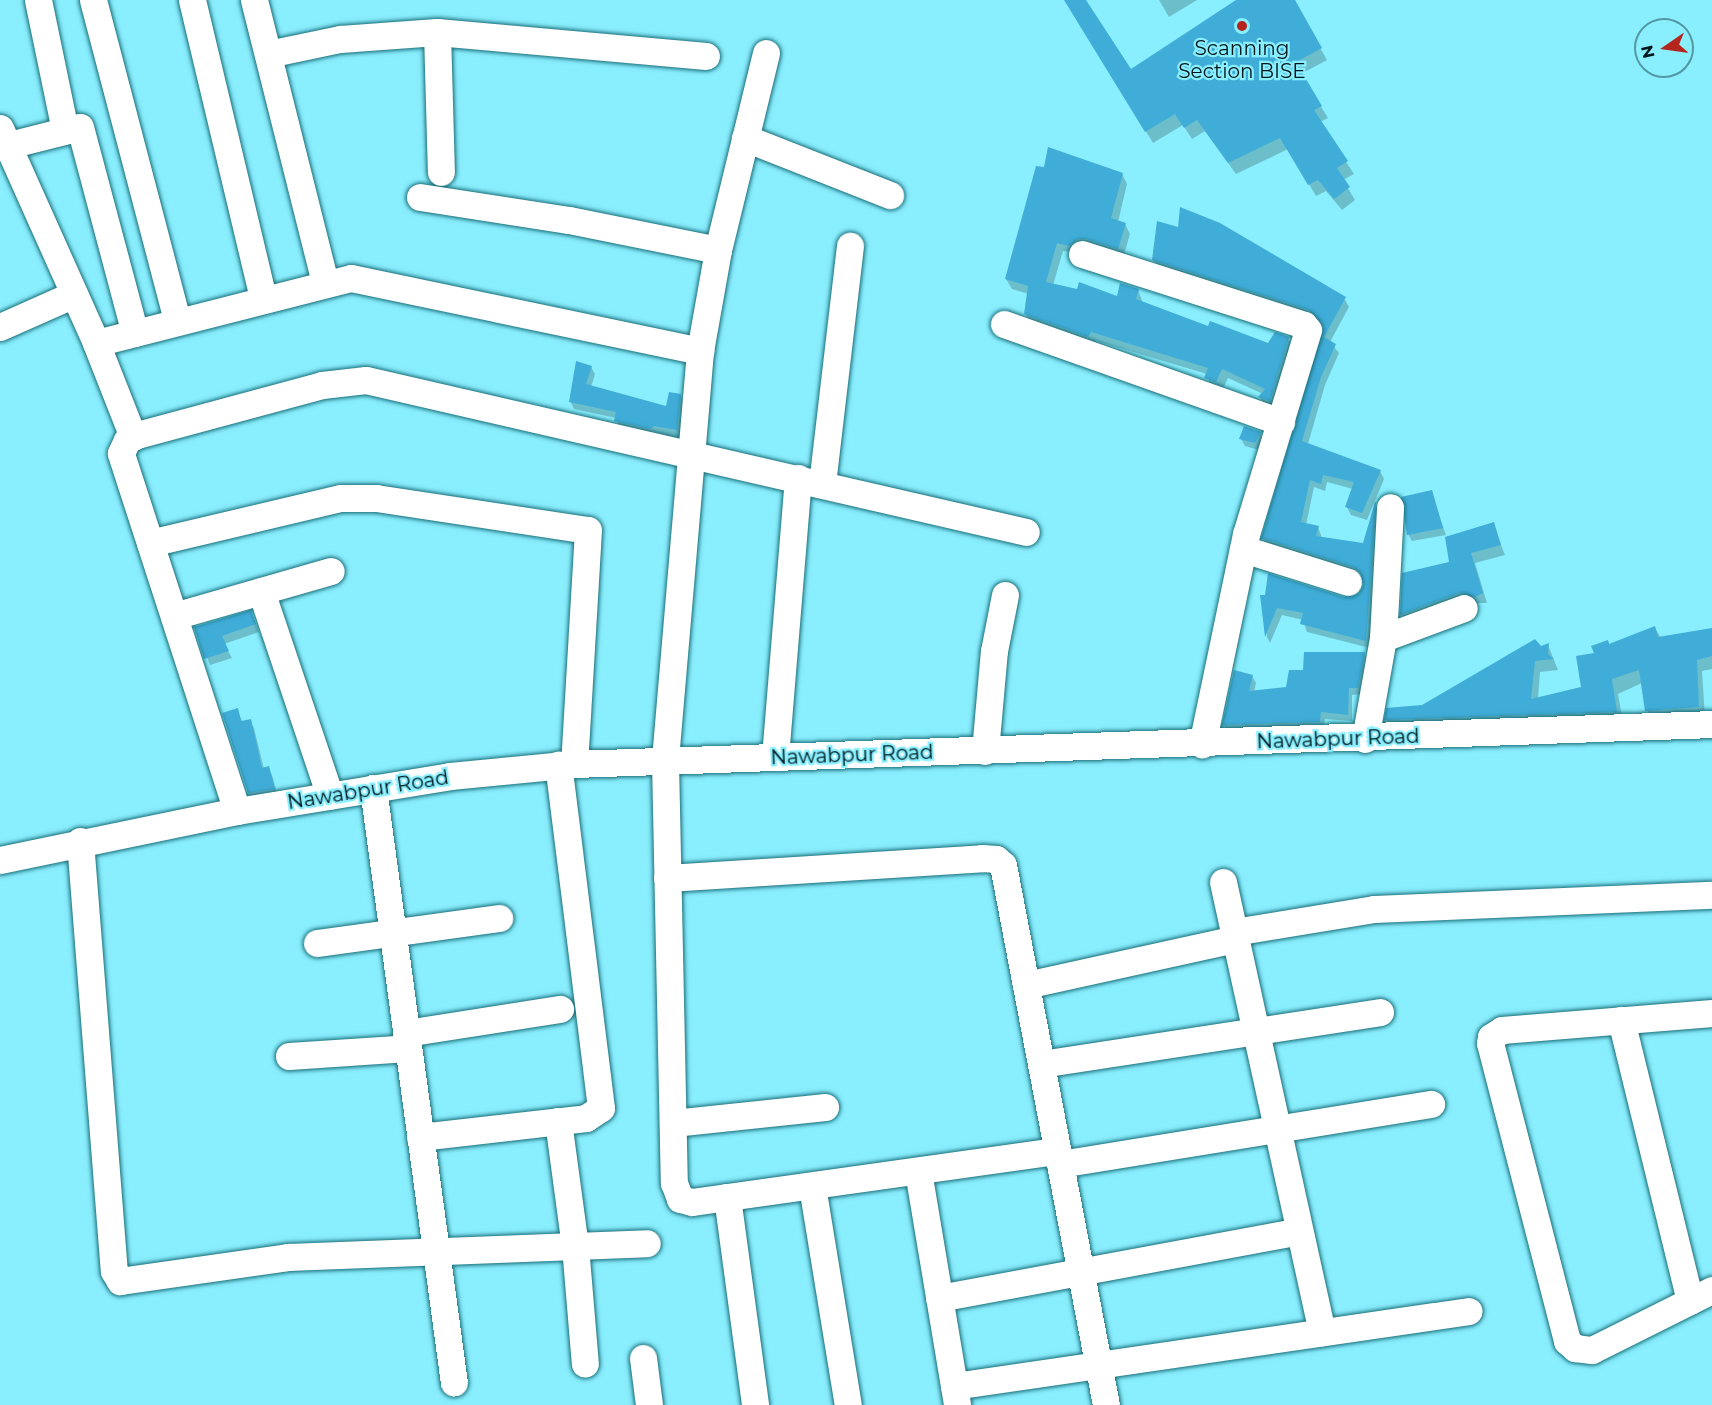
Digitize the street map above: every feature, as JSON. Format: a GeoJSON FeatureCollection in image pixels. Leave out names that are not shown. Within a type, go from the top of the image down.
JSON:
{"type":"FeatureCollection","features":[{"type":"Feature","properties":{"kind":"street"},"geometry":{"type":"LineString","coordinates":[[38,0],[65,130]]}},
{"type":"Feature","properties":{"kind":"street"},"geometry":{"type":"LineString","coordinates":[[93,0],[177,321]]}},
{"type":"Feature","properties":{"kind":"street"},"geometry":{"type":"LineString","coordinates":[[192,0],[263,298]]}},
{"type":"Feature","properties":{"kind":"street"},"geometry":{"type":"LineString","coordinates":[[255,0],[325,282]]}},
{"type":"Feature","properties":{"kind":"street"},"geometry":{"type":"LineString","coordinates":[[268,54],[340,39],[437,32],[706,56]]}},
{"type":"Feature","properties":{"kind":"street"},"geometry":{"type":"LineString","coordinates":[[437,32],[441,172]]}},
{"type":"Feature","properties":{"kind":"street"},"geometry":{"type":"LineString","coordinates":[[766,53],[718,250],[700,351],[665,761],[674,1183],[680,1198],[692,1202],[918,1171],[1059,1158],[1277,1129],[1431,1104]]}},
{"type":"Feature","properties":{"kind":"street"},"geometry":{"type":"LineString","coordinates":[[133,437],[96,343],[3,137],[82,130],[135,333]]}},
{"type":"Feature","properties":{"kind":"street"},"geometry":{"type":"LineString","coordinates":[[745,138],[890,195]]}},
{"type":"Feature","properties":{"kind":"street"},"geometry":{"type":"LineString","coordinates":[[420,197],[569,220],[718,250]]}},
{"type":"Feature","properties":{"kind":"street"},"geometry":{"type":"LineString","coordinates":[[775,758],[810,481],[850,246]]}},
{"type":"Feature","properties":{"kind":"street"},"geometry":{"type":"LineString","coordinates":[[1082,254],[1304,325],[1308,338],[1243,549],[1202,744]]}},
{"type":"Feature","properties":{"kind":"street"},"geometry":{"type":"LineString","coordinates":[[96,343],[325,282],[351,278],[700,351]]}},
{"type":"Feature","properties":{"kind":"street"},"geometry":{"type":"LineString","coordinates":[[0,327],[74,294]]}},
{"type":"Feature","properties":{"kind":"street"},"geometry":{"type":"LineString","coordinates":[[1004,324],[1281,422]]}},
{"type":"Feature","properties":{"kind":"street"},"geometry":{"type":"LineString","coordinates":[[237,811],[121,453],[133,437],[322,385],[366,380],[691,452],[1026,532]]}},
{"type":"Feature","properties":{"kind":"street"},"geometry":{"type":"LineString","coordinates":[[150,543],[341,498],[376,498],[588,530],[566,765],[601,1108],[586,1118],[420,1137]]}},
{"type":"Feature","properties":{"kind":"street"},"geometry":{"type":"LineString","coordinates":[[1365,739],[1383,638],[1390,507]]}},
{"type":"Feature","properties":{"kind":"street"},"geometry":{"type":"LineString","coordinates":[[1243,549],[1348,582]]}},
{"type":"Feature","properties":{"kind":"street"},"geometry":{"type":"LineString","coordinates":[[174,616],[331,571]]}},
{"type":"Feature","properties":{"kind":"street"},"geometry":{"type":"LineString","coordinates":[[261,591],[330,796]]}},
{"type":"Feature","properties":{"kind":"street"},"geometry":{"type":"LineString","coordinates":[[985,751],[994,651],[1005,595]]}},
{"type":"Feature","properties":{"kind":"street"},"geometry":{"type":"LineString","coordinates":[[1383,638],[1464,608]]}},
{"type":"Feature","properties":{"kind":"street","name":"Nawabpur Road"},"geometry":{"type":"LineString","coordinates":[[0,860],[80,841],[237,811],[450,776],[566,765],[1365,739],[1712,724]]}},
{"type":"Feature","properties":{"kind":"street"},"geometry":{"type":"LineString","coordinates":[[373,789],[454,1383]]}},
{"type":"Feature","properties":{"kind":"street"},"geometry":{"type":"LineString","coordinates":[[80,841],[115,1277],[126,1283],[288,1257],[647,1243]]}},
{"type":"Feature","properties":{"kind":"street"},"geometry":{"type":"LineString","coordinates":[[667,878],[996,860],[1003,865],[1106,1405]]}},
{"type":"Feature","properties":{"kind":"street"},"geometry":{"type":"LineString","coordinates":[[1223,882],[1322,1332]]}},
{"type":"Feature","properties":{"kind":"street"},"geometry":{"type":"LineString","coordinates":[[1026,984],[1234,935],[1374,909],[1712,895]]}},
{"type":"Feature","properties":{"kind":"street"},"geometry":{"type":"LineString","coordinates":[[317,943],[499,918]]}},
{"type":"Feature","properties":{"kind":"street"},"geometry":{"type":"LineString","coordinates":[[289,1056],[407,1040],[560,1009]]}},
{"type":"Feature","properties":{"kind":"street"},"geometry":{"type":"LineString","coordinates":[[1041,1064],[1380,1012]]}},
{"type":"Feature","properties":{"kind":"street"},"geometry":{"type":"LineString","coordinates":[[1621,1020],[1701,1295],[1592,1350],[1575,1348],[1568,1341],[1492,1050],[1491,1037],[1502,1030],[1621,1020],[1712,1013]]}},
{"type":"Feature","properties":{"kind":"street"},"geometry":{"type":"LineString","coordinates":[[673,1123],[825,1107]]}},
{"type":"Feature","properties":{"kind":"street"},"geometry":{"type":"LineString","coordinates":[[558,1121],[576,1246],[585,1364]]}},
{"type":"Feature","properties":{"kind":"street"},"geometry":{"type":"LineString","coordinates":[[918,1171],[956,1395],[1098,1365],[1469,1311]]}},
{"type":"Feature","properties":{"kind":"street"},"geometry":{"type":"LineString","coordinates":[[812,1186],[848,1405]]}},
{"type":"Feature","properties":{"kind":"street"},"geometry":{"type":"LineString","coordinates":[[727,1197],[755,1405]]}},
{"type":"Feature","properties":{"kind":"street"},"geometry":{"type":"LineString","coordinates":[[939,1298],[1299,1231]]}},
{"type":"Feature","properties":{"kind":"street"},"geometry":{"type":"LineString","coordinates":[[643,1358],[650,1405]]}},
{"type":"Feature","properties":{"kind":"building"},"geometry":{"type":"Polygon","coordinates":[[[1064,0],[1086,0],[1131,69],[1236,0],[1295,0],[1322,48],[1296,62],[1322,106],[1314,110],[1348,161],[1337,168],[1350,187],[1334,199],[1318,180],[1308,185],[1280,138],[1228,163],[1197,120],[1184,128],[1175,114],[1145,132],[1064,0]]]}},
{"type":"Feature","properties":{"kind":"building"},"geometry":{"type":"Polygon","coordinates":[[[1048,147],[1123,173],[1111,218],[1126,223],[1118,249],[1086,239],[1078,239],[1069,246],[1057,243],[1046,282],[1077,289],[1079,282],[1117,296],[1120,283],[1139,289],[1136,299],[1208,326],[1210,321],[1268,343],[1275,332],[1289,337],[1270,401],[1258,397],[1265,389],[1222,369],[1216,382],[1204,378],[1208,368],[1091,332],[1088,337],[1024,314],[1028,286],[1005,279],[1036,166],[1044,167],[1048,147]]]}},
{"type":"Feature","properties":{"kind":"building"},"geometry":{"type":"Polygon","coordinates":[[[1180,207],[1220,223],[1346,297],[1324,337],[1336,344],[1321,377],[1302,441],[1381,470],[1362,513],[1345,507],[1354,482],[1323,475],[1321,484],[1310,480],[1301,522],[1319,526],[1316,536],[1363,543],[1376,502],[1366,641],[1300,624],[1303,613],[1277,608],[1265,637],[1260,595],[1265,595],[1268,573],[1344,597],[1358,594],[1363,586],[1360,572],[1353,567],[1261,538],[1323,327],[1309,310],[1152,260],[1157,221],[1178,227],[1180,207]]]}},
{"type":"Feature","properties":{"kind":"building"},"geometry":{"type":"Polygon","coordinates":[[[576,361],[592,366],[586,384],[666,406],[669,392],[681,394],[677,430],[654,426],[650,429],[614,421],[616,412],[569,402],[576,361]]]}},
{"type":"Feature","properties":{"kind":"building"},"geometry":{"type":"Polygon","coordinates":[[[1244,426],[1261,432],[1255,443],[1239,439],[1244,426]]]}},
{"type":"Feature","properties":{"kind":"building"},"geometry":{"type":"Polygon","coordinates":[[[1432,490],[1443,528],[1407,535],[1401,497],[1432,490]]]}},
{"type":"Feature","properties":{"kind":"building"},"geometry":{"type":"Polygon","coordinates":[[[1494,522],[1501,545],[1471,553],[1483,593],[1475,597],[1459,593],[1400,615],[1402,573],[1449,562],[1445,537],[1494,522]]]}},
{"type":"Feature","properties":{"kind":"building"},"geometry":{"type":"Polygon","coordinates":[[[251,610],[256,624],[222,636],[229,651],[204,659],[194,627],[251,610]]]}},
{"type":"Feature","properties":{"kind":"building"},"geometry":{"type":"Polygon","coordinates":[[[1655,626],[1658,637],[1712,628],[1712,656],[1697,660],[1699,707],[1645,711],[1639,670],[1612,679],[1617,712],[1384,720],[1386,708],[1422,705],[1535,639],[1541,646],[1549,643],[1548,654],[1554,659],[1535,661],[1531,699],[1581,687],[1576,656],[1594,653],[1591,646],[1608,640],[1609,644],[1655,626]]]}},
{"type":"Feature","properties":{"kind":"building"},"geometry":{"type":"Polygon","coordinates":[[[1304,652],[1365,652],[1358,688],[1349,688],[1348,715],[1321,712],[1320,722],[1222,725],[1234,670],[1253,675],[1249,691],[1286,687],[1289,670],[1303,670],[1304,652]]]}},
{"type":"Feature","properties":{"kind":"building"},"geometry":{"type":"Polygon","coordinates":[[[238,708],[241,721],[251,719],[262,768],[269,766],[275,789],[248,793],[222,713],[238,708]]]}},
{"type":"Feature","properties":{"kind":"place","name":"Scanning Section BISE"},"geometry":{"type":"Point","coordinates":[1242,26]}}]}
